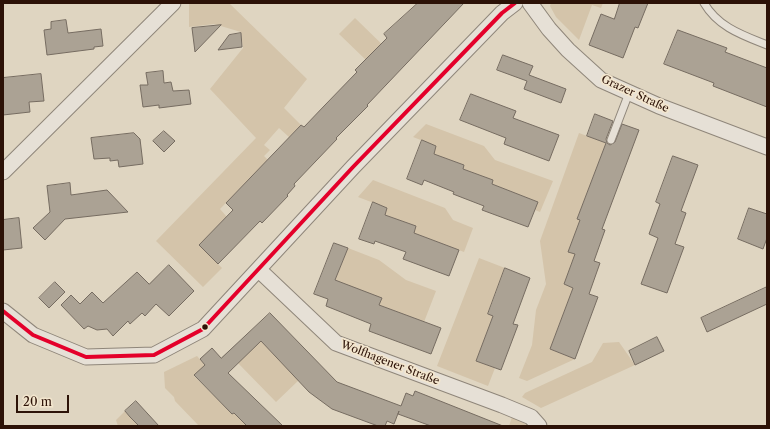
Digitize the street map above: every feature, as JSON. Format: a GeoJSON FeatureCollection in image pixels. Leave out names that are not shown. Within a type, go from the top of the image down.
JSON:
{"type":"FeatureCollection","features":[{"type":"Feature","properties":{"kind":"street"},"geometry":{"type":"LineString","coordinates":[[3,172],[173,3]]}},
{"type":"Feature","properties":{"kind":"street"},"geometry":{"type":"LineString","coordinates":[[3,311],[33,335],[86,357],[154,355],[203,329],[260,270],[353,167],[502,13],[515,3]]}},
{"type":"Feature","properties":{"kind":"street","name":"Grazer Straße"},"geometry":{"type":"LineString","coordinates":[[530,3],[549,29],[568,50],[601,80],[629,93],[767,147]]}},
{"type":"Feature","properties":{"kind":"street","name":"Wolfhagener Straße"},"geometry":{"type":"LineString","coordinates":[[260,270],[336,343],[502,405],[531,417],[539,426]]}},
{"type":"Feature","properties":{"kind":"lane"},"geometry":{"type":"LineString","coordinates":[[704,3],[711,14],[732,31],[767,45]]}},
{"type":"Feature","properties":{"kind":"lane"},"geometry":{"type":"LineString","coordinates":[[611,140],[629,93]]}},
{"type":"Feature","properties":{"kind":"shaded area"},"geometry":{"type":"Polygon","coordinates":[[[189,3],[229,3],[307,79],[284,108],[301,125],[289,137],[279,128],[264,145],[270,150],[264,156],[268,160],[220,209],[227,217],[199,245],[222,268],[203,287],[156,241],[256,138],[210,89],[243,48],[241,32],[214,24],[189,27],[189,3]]]}},
{"type":"Feature","properties":{"kind":"shaded area"},"geometry":{"type":"Polygon","coordinates":[[[551,3],[603,3],[601,8],[592,5],[579,40],[556,17],[550,6],[551,3]]]}},
{"type":"Feature","properties":{"kind":"shaded area"},"geometry":{"type":"Polygon","coordinates":[[[355,18],[392,54],[366,60],[339,34],[355,18]]]}},
{"type":"Feature","properties":{"kind":"shaded area"},"geometry":{"type":"Polygon","coordinates":[[[426,124],[484,146],[495,160],[553,181],[540,212],[535,210],[538,202],[492,184],[493,180],[463,169],[464,165],[434,154],[436,146],[413,137],[426,124]]]}},
{"type":"Feature","properties":{"kind":"shaded area"},"geometry":{"type":"Polygon","coordinates":[[[579,133],[606,143],[577,219],[580,220],[569,252],[576,254],[564,284],[573,288],[550,349],[575,359],[527,381],[519,378],[532,345],[536,310],[546,284],[540,241],[579,133]]]}},
{"type":"Feature","properties":{"kind":"shaded area"},"geometry":{"type":"Polygon","coordinates":[[[373,180],[445,208],[453,220],[473,228],[464,252],[414,233],[416,226],[385,215],[387,208],[358,197],[373,180]]]}},
{"type":"Feature","properties":{"kind":"shaded area"},"geometry":{"type":"Polygon","coordinates":[[[348,248],[379,260],[406,280],[436,291],[424,322],[379,305],[335,280],[348,248]]]}},
{"type":"Feature","properties":{"kind":"shaded area"},"geometry":{"type":"Polygon","coordinates":[[[479,258],[505,268],[488,313],[493,316],[476,361],[495,368],[488,386],[437,366],[479,258]]]}},
{"type":"Feature","properties":{"kind":"shaded area"},"geometry":{"type":"Polygon","coordinates":[[[261,341],[299,380],[276,402],[236,361],[261,341]]]}},
{"type":"Feature","properties":{"kind":"shaded area"},"geometry":{"type":"Polygon","coordinates":[[[619,342],[635,365],[541,408],[522,397],[525,393],[592,362],[603,343],[619,342]]]}},
{"type":"Feature","properties":{"kind":"shaded area"},"geometry":{"type":"Polygon","coordinates":[[[197,356],[205,365],[194,376],[232,414],[234,413],[247,426],[199,426],[175,401],[174,397],[165,388],[164,372],[197,356]]]}},
{"type":"Feature","properties":{"kind":"shaded area"},"geometry":{"type":"Polygon","coordinates":[[[125,411],[139,426],[118,426],[116,420],[125,411]]]}},
{"type":"Feature","properties":{"kind":"shaded area"},"geometry":{"type":"Polygon","coordinates":[[[512,417],[530,426],[509,426],[512,417]]]}},
{"type":"Feature","properties":{"kind":"building"},"geometry":{"type":"Polygon","coordinates":[[[418,3],[464,3],[294,184],[295,186],[287,195],[288,196],[262,223],[260,221],[218,264],[199,245],[233,210],[226,203],[301,125],[304,127],[357,72],[355,70],[387,38],[384,34],[418,3]]]}},
{"type":"Feature","properties":{"kind":"building"},"geometry":{"type":"Polygon","coordinates":[[[620,3],[648,3],[638,28],[635,27],[623,58],[589,45],[601,14],[614,19],[620,3]]]}},
{"type":"Feature","properties":{"kind":"building"},"geometry":{"type":"Polygon","coordinates":[[[66,20],[68,33],[101,29],[103,46],[94,47],[94,49],[47,55],[44,30],[51,29],[51,22],[66,20]]]}},
{"type":"Feature","properties":{"kind":"building"},"geometry":{"type":"Polygon","coordinates":[[[221,25],[195,52],[192,28],[221,25]]]}},
{"type":"Feature","properties":{"kind":"building"},"geometry":{"type":"Polygon","coordinates":[[[678,30],[727,48],[725,52],[767,68],[767,107],[713,86],[714,83],[664,64],[678,30]]]}},
{"type":"Feature","properties":{"kind":"building"},"geometry":{"type":"Polygon","coordinates":[[[241,33],[242,47],[218,50],[229,35],[241,33]]]}},
{"type":"Feature","properties":{"kind":"building"},"geometry":{"type":"Polygon","coordinates":[[[503,55],[533,66],[529,75],[566,89],[561,103],[524,89],[527,81],[497,70],[503,55]]]}},
{"type":"Feature","properties":{"kind":"building"},"geometry":{"type":"Polygon","coordinates":[[[163,71],[164,83],[171,82],[173,91],[189,90],[191,104],[159,108],[159,105],[143,107],[140,85],[148,85],[146,73],[163,71]]]}},
{"type":"Feature","properties":{"kind":"building"},"geometry":{"type":"Polygon","coordinates":[[[41,74],[44,101],[29,102],[30,112],[3,115],[3,78],[41,74]]]}},
{"type":"Feature","properties":{"kind":"building"},"geometry":{"type":"Polygon","coordinates":[[[471,94],[516,111],[513,118],[559,135],[549,161],[504,144],[506,138],[460,120],[471,94]]]}},
{"type":"Feature","properties":{"kind":"building"},"geometry":{"type":"Polygon","coordinates":[[[595,114],[613,121],[606,139],[607,143],[610,145],[615,142],[622,124],[639,130],[602,229],[605,230],[594,261],[600,263],[589,294],[598,297],[575,359],[550,349],[573,288],[564,284],[575,254],[568,252],[580,220],[577,219],[606,143],[587,136],[595,114]]]}},
{"type":"Feature","properties":{"kind":"building"},"geometry":{"type":"Polygon","coordinates":[[[164,131],[175,141],[164,152],[153,141],[164,131]]]}},
{"type":"Feature","properties":{"kind":"building"},"geometry":{"type":"Polygon","coordinates":[[[134,133],[140,139],[143,164],[119,167],[118,160],[110,161],[110,158],[94,159],[91,138],[134,133]]]}},
{"type":"Feature","properties":{"kind":"building"},"geometry":{"type":"Polygon","coordinates":[[[422,140],[436,146],[434,154],[464,165],[463,169],[493,180],[492,184],[538,202],[528,227],[482,210],[484,206],[453,194],[454,192],[424,180],[422,185],[407,179],[422,140]]]}},
{"type":"Feature","properties":{"kind":"building"},"geometry":{"type":"Polygon","coordinates":[[[673,156],[698,165],[681,211],[686,213],[675,244],[684,247],[667,293],[641,284],[658,238],[649,234],[660,204],[656,202],[673,156]]]}},
{"type":"Feature","properties":{"kind":"building"},"geometry":{"type":"Polygon","coordinates":[[[70,183],[71,195],[107,190],[128,212],[65,219],[45,240],[33,228],[50,212],[47,186],[70,183]]]}},
{"type":"Feature","properties":{"kind":"building"},"geometry":{"type":"Polygon","coordinates":[[[373,202],[387,208],[385,215],[416,226],[414,233],[459,250],[449,276],[403,259],[406,252],[375,241],[374,244],[359,239],[373,202]]]}},
{"type":"Feature","properties":{"kind":"building"},"geometry":{"type":"Polygon","coordinates":[[[749,208],[767,214],[767,238],[763,249],[738,239],[749,208]]]}},
{"type":"Feature","properties":{"kind":"building"},"geometry":{"type":"Polygon","coordinates":[[[19,218],[22,248],[3,250],[3,220],[19,218]]]}},
{"type":"Feature","properties":{"kind":"building"},"geometry":{"type":"Polygon","coordinates":[[[334,243],[348,248],[335,280],[382,298],[379,305],[441,328],[431,354],[369,331],[371,324],[326,306],[328,299],[314,294],[334,243]]]}},
{"type":"Feature","properties":{"kind":"building"},"geometry":{"type":"Polygon","coordinates":[[[169,265],[194,291],[169,316],[156,304],[145,316],[142,313],[130,324],[128,321],[113,336],[107,329],[97,330],[88,326],[84,329],[61,305],[71,295],[80,304],[92,292],[103,303],[137,272],[149,284],[169,265]]]}},
{"type":"Feature","properties":{"kind":"building"},"geometry":{"type":"Polygon","coordinates":[[[505,268],[530,278],[513,324],[518,325],[501,370],[476,361],[493,316],[488,314],[505,268]]]}},
{"type":"Feature","properties":{"kind":"building"},"geometry":{"type":"Polygon","coordinates":[[[55,282],[65,292],[49,308],[39,298],[55,282]]]}},
{"type":"Feature","properties":{"kind":"building"},"geometry":{"type":"Polygon","coordinates":[[[767,287],[767,304],[707,332],[701,318],[767,287]]]}},
{"type":"Feature","properties":{"kind":"building"},"geometry":{"type":"Polygon","coordinates":[[[270,313],[337,382],[401,406],[406,393],[413,396],[415,391],[503,426],[431,426],[398,414],[399,411],[394,424],[387,421],[385,426],[378,426],[332,409],[309,392],[261,341],[228,373],[283,426],[247,426],[234,413],[232,414],[194,375],[205,365],[200,359],[212,348],[221,358],[270,313]]]}},
{"type":"Feature","properties":{"kind":"building"},"geometry":{"type":"Polygon","coordinates":[[[657,337],[664,351],[635,365],[629,351],[657,337]]]}},
{"type":"Feature","properties":{"kind":"building"},"geometry":{"type":"Polygon","coordinates":[[[136,401],[159,426],[139,426],[130,417],[125,411],[136,401]]]}},
{"type":"Feature","properties":{"kind":"transit line"},"geometry":{"type":"LineString","coordinates":[[3,311],[33,335],[86,357],[154,355],[203,329],[353,167],[502,13],[515,3]]}}]}
